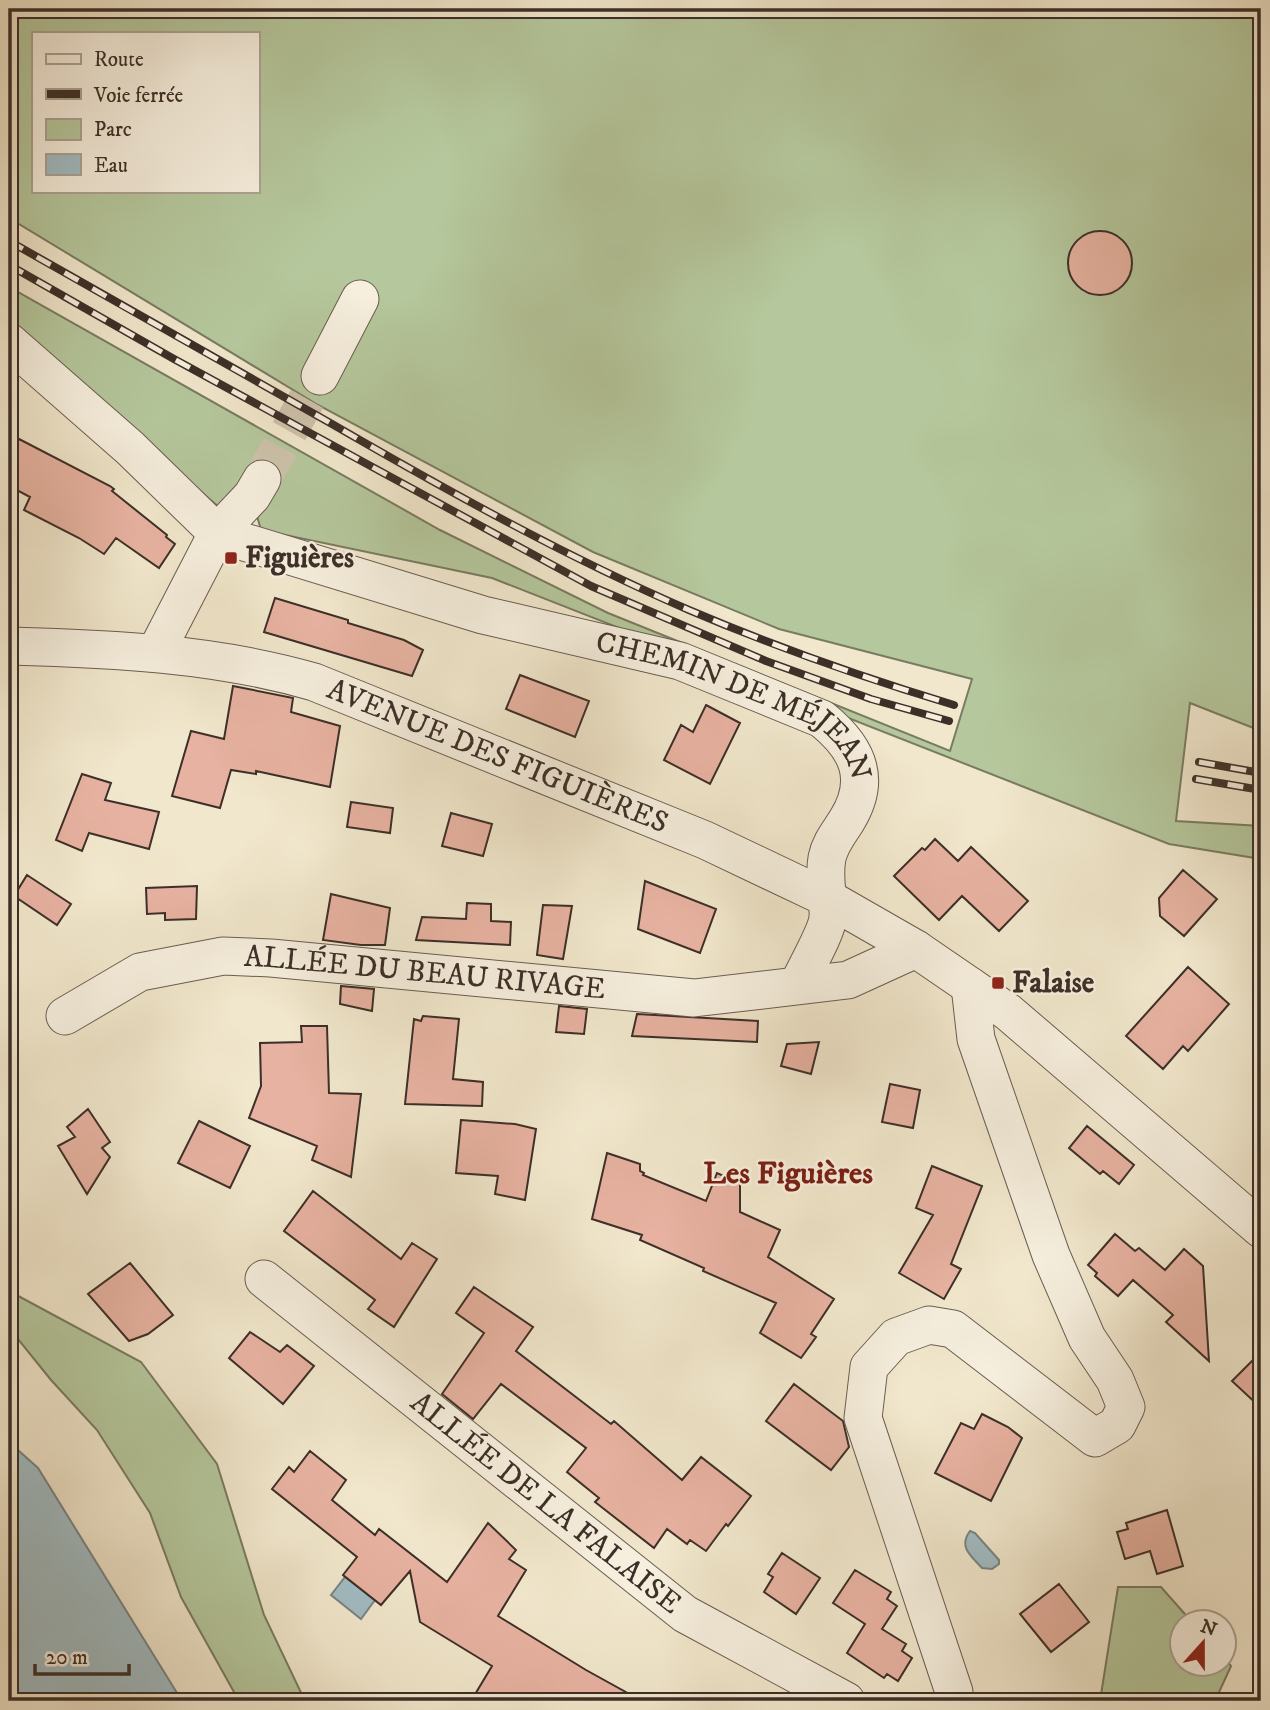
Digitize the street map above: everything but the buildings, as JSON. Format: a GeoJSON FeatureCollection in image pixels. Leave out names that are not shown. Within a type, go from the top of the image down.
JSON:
{"type":"FeatureCollection","features":[{"type":"Feature","properties":{"kind":"street"},"geometry":{"type":"LineString","coordinates":[[320,376],[360,299]]}},
{"type":"Feature","properties":{"kind":"street","name":"CHEMIN DE MÉJEAN"},"geometry":{"type":"LineString","coordinates":[[9,342],[130,448],[218,532],[239,541],[471,611],[680,661],[822,719],[855,756],[861,778],[859,794],[852,810],[831,843],[824,879],[827,898]]}},
{"type":"Feature","properties":{"kind":"street"},"geometry":{"type":"LineString","coordinates":[[156,652],[218,532],[251,496],[262,478]]}},
{"type":"Feature","properties":{"kind":"street","name":"AVENUE DES FIGUIÈRES"},"geometry":{"type":"LineString","coordinates":[[9,646],[156,652],[268,668],[303,678],[705,840],[827,898]]}},
{"type":"Feature","properties":{"kind":"street"},"geometry":{"type":"LineString","coordinates":[[827,898],[916,949],[1015,1018],[1261,1229]]}},
{"type":"Feature","properties":{"kind":"street"},"geometry":{"type":"LineString","coordinates":[[798,985],[828,919],[827,898]]}},
{"type":"Feature","properties":{"kind":"street","name":"ALLÉE DU BEAU RIVAGE"},"geometry":{"type":"LineString","coordinates":[[65,1016],[140,972],[223,956],[694,998],[848,980],[916,949]]}},
{"type":"Feature","properties":{"kind":"street"},"geometry":{"type":"LineString","coordinates":[[952,1701],[954,1692],[863,1418],[869,1367],[896,1337],[929,1325],[953,1329],[1095,1438],[1117,1425],[1126,1407],[1115,1380],[1087,1338],[1051,1255],[976,1039],[970,986]]}},
{"type":"Feature","properties":{"kind":"street","name":"ALLÉE DE LA FALAISE"},"geometry":{"type":"LineString","coordinates":[[264,1279],[685,1614],[846,1701]]}},
{"type":"Feature","properties":{"kind":"green space"},"geometry":{"type":"Polygon","coordinates":[[[9,9],[1261,9],[1261,731],[1190,703],[1176,821],[1261,826],[1261,859],[1169,844],[492,578],[261,530],[257,516],[220,508],[9,330],[9,287],[440,530],[608,613],[950,751],[972,679],[779,629],[593,552],[318,405],[9,218],[9,9]]]}},
{"type":"Feature","properties":{"kind":"green space"},"geometry":{"type":"Polygon","coordinates":[[[9,1291],[141,1362],[217,1464],[264,1615],[305,1701],[239,1701],[181,1597],[150,1513],[97,1430],[51,1380],[9,1328],[9,1291]]]}},
{"type":"Feature","properties":{"kind":"green space"},"geometry":{"type":"Polygon","coordinates":[[[1118,1587],[1161,1587],[1180,1608],[1168,1608],[1168,1678],[1226,1678],[1215,1701],[1100,1701],[1118,1587]]]}},
{"type":"Feature","properties":{"kind":"water"},"geometry":{"type":"Polygon","coordinates":[[[9,1442],[38,1468],[182,1701],[9,1701],[9,1442]]]}},
{"type":"Feature","properties":{"kind":"water"},"geometry":{"type":"Polygon","coordinates":[[[970,1531],[975,1533],[999,1560],[999,1564],[992,1569],[982,1568],[974,1559],[967,1551],[965,1542],[970,1531]]]}},
{"type":"Feature","properties":{"kind":"water"},"geometry":{"type":"Polygon","coordinates":[[[345,1577],[375,1600],[361,1619],[331,1595],[345,1577]]]}},
{"type":"Feature","properties":{"kind":"tunnel"},"geometry":{"type":"LineString","coordinates":[[262,479],[320,376]]}},
{"type":"Feature","properties":{"kind":"railway"},"geometry":{"type":"LineString","coordinates":[[9,241],[419,474],[598,568],[754,637],[954,705]]}},
{"type":"Feature","properties":{"kind":"railway"},"geometry":{"type":"LineString","coordinates":[[9,265],[174,359],[591,586],[766,661],[871,699],[949,721]]}},
{"type":"Feature","properties":{"kind":"railway"},"geometry":{"type":"LineString","coordinates":[[1199,762],[1261,773]]}},
{"type":"Feature","properties":{"kind":"railway"},"geometry":{"type":"LineString","coordinates":[[1196,779],[1261,790]]}},
{"type":"Feature","properties":{"kind":"place","name":"Figuières"},"geometry":{"type":"Point","coordinates":[231,558]}},
{"type":"Feature","properties":{"kind":"place","name":"Falaise"},"geometry":{"type":"Point","coordinates":[998,983]}},
{"type":"Feature","properties":{"kind":"district","name":"Les Figuières"},"geometry":{"type":"Point","coordinates":[788,1174]}}]}
